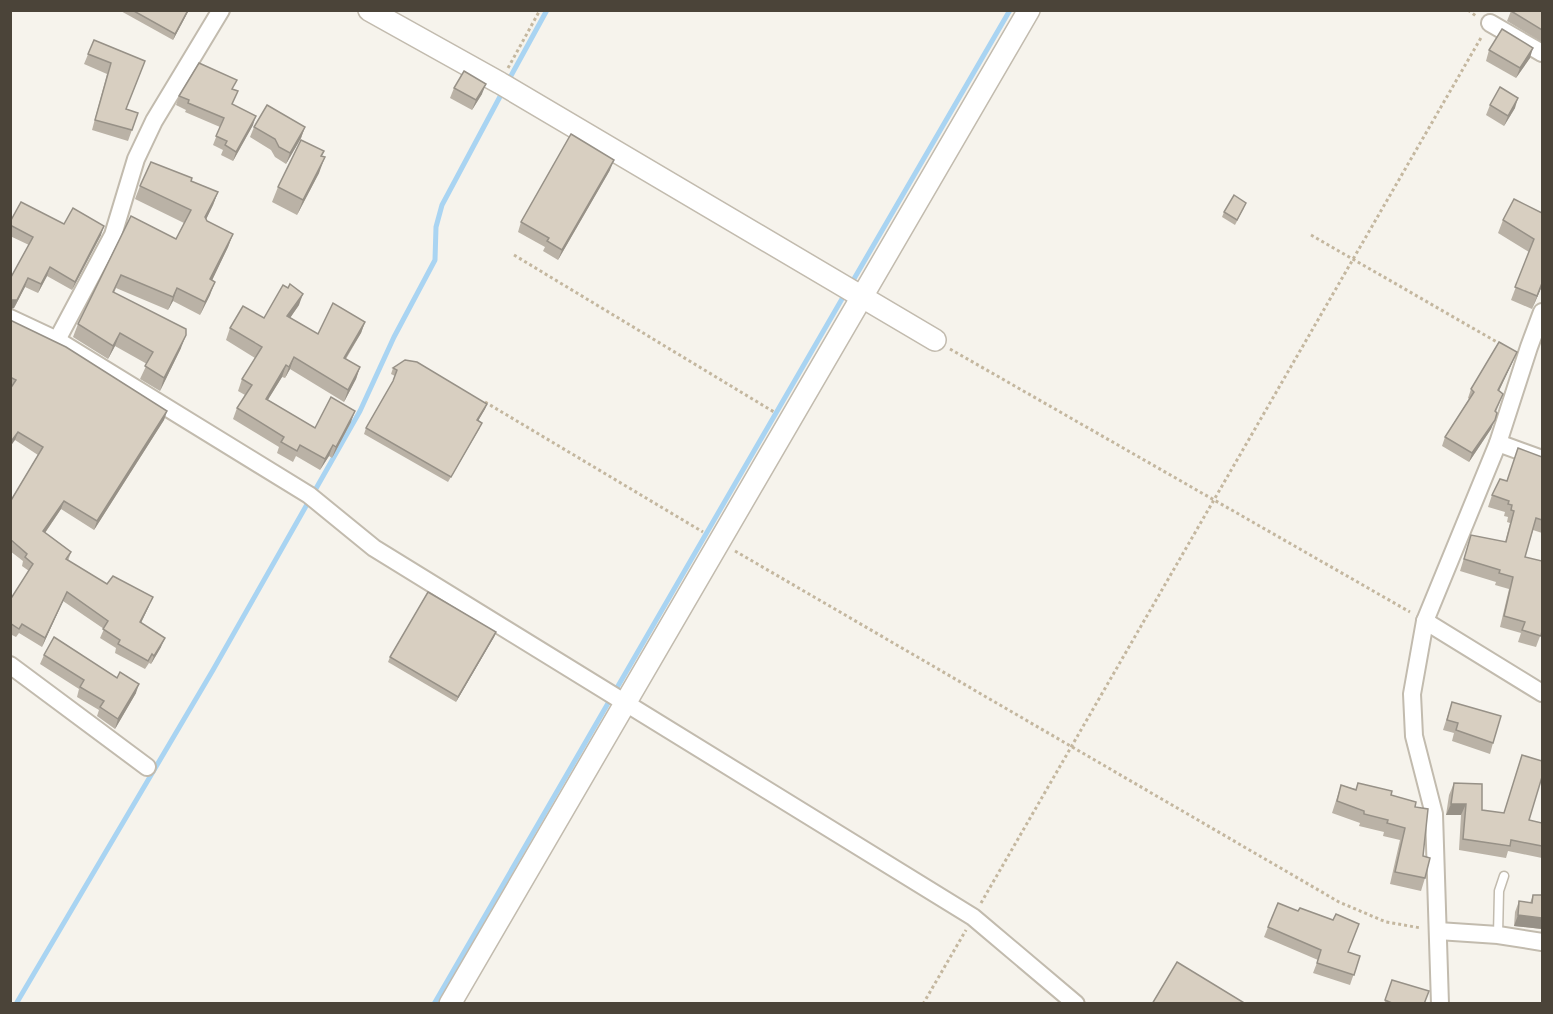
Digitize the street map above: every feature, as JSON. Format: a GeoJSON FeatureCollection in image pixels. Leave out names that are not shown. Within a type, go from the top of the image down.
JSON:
{"type":"FeatureCollection","features":[{"type":"Feature","properties":{"kind":"street"},"geometry":{"type":"LineString","coordinates":[[57,340],[113,235],[136,159],[154,121],[221,10]]}},
{"type":"Feature","properties":{"kind":"street"},"geometry":{"type":"LineString","coordinates":[[369,10],[500,83],[935,340]]}},
{"type":"Feature","properties":{"kind":"street"},"geometry":{"type":"LineString","coordinates":[[450,1004],[1029,10]]}},
{"type":"Feature","properties":{"kind":"street"},"geometry":{"type":"LineString","coordinates":[[1490,23],[1542,53]]}},
{"type":"Feature","properties":{"kind":"street"},"geometry":{"type":"LineString","coordinates":[[1440,1004],[1434,814],[1413,726],[1412,694],[1425,621],[1498,443],[1542,312]]}},
{"type":"Feature","properties":{"kind":"street"},"geometry":{"type":"LineString","coordinates":[[10,318],[57,340],[309,495],[374,548],[973,917],[1077,1004]]}},
{"type":"Feature","properties":{"kind":"street"},"geometry":{"type":"LineString","coordinates":[[1498,443],[1542,459]]}},
{"type":"Feature","properties":{"kind":"street"},"geometry":{"type":"LineString","coordinates":[[1425,621],[1542,693]]}},
{"type":"Feature","properties":{"kind":"street"},"geometry":{"type":"LineString","coordinates":[[10,665],[147,767]]}},
{"type":"Feature","properties":{"kind":"street"},"geometry":{"type":"LineString","coordinates":[[1438,931],[1498,935],[1542,942]]}},
{"type":"Feature","properties":{"kind":"lane"},"geometry":{"type":"LineString","coordinates":[[1498,935],[1499,891],[1504,876]]}},
{"type":"Feature","properties":{"kind":"path"},"geometry":{"type":"LineString","coordinates":[[500,83],[540,10]]}},
{"type":"Feature","properties":{"kind":"path"},"geometry":{"type":"LineString","coordinates":[[923,1004],[1490,23]]}},
{"type":"Feature","properties":{"kind":"path"},"geometry":{"type":"LineString","coordinates":[[1311,235],[1525,358]]}},
{"type":"Feature","properties":{"kind":"path"},"geometry":{"type":"LineString","coordinates":[[514,255],[789,421]]}},
{"type":"Feature","properties":{"kind":"path"},"geometry":{"type":"LineString","coordinates":[[935,340],[1425,621]]}},
{"type":"Feature","properties":{"kind":"path"},"geometry":{"type":"LineString","coordinates":[[477,398],[1339,902],[1386,922],[1438,931]]}},
{"type":"Feature","properties":{"kind":"building"},"geometry":{"type":"Polygon","coordinates":[[[132,10],[188,10],[175,34],[132,10]]]}},
{"type":"Feature","properties":{"kind":"building"},"geometry":{"type":"Polygon","coordinates":[[[1511,10],[1542,10],[1542,30],[1511,11],[1511,10]]]}},
{"type":"Feature","properties":{"kind":"building"},"geometry":{"type":"Polygon","coordinates":[[[1502,29],[1533,48],[1520,68],[1489,50],[1502,29]]]}},
{"type":"Feature","properties":{"kind":"building"},"geometry":{"type":"Polygon","coordinates":[[[94,40],[145,61],[126,109],[138,113],[132,130],[95,120],[111,63],[88,54],[94,40]]]}},
{"type":"Feature","properties":{"kind":"building"},"geometry":{"type":"Polygon","coordinates":[[[199,63],[237,80],[232,89],[238,91],[232,104],[256,116],[236,152],[225,145],[227,141],[216,136],[224,118],[188,103],[189,100],[179,96],[199,63]]]}},
{"type":"Feature","properties":{"kind":"building"},"geometry":{"type":"Polygon","coordinates":[[[464,71],[486,84],[476,100],[454,88],[464,71]]]}},
{"type":"Feature","properties":{"kind":"building"},"geometry":{"type":"Polygon","coordinates":[[[1500,87],[1518,98],[1508,116],[1490,105],[1500,87]]]}},
{"type":"Feature","properties":{"kind":"building"},"geometry":{"type":"Polygon","coordinates":[[[267,105],[305,127],[290,153],[279,147],[275,139],[254,127],[267,105]]]}},
{"type":"Feature","properties":{"kind":"building"},"geometry":{"type":"Polygon","coordinates":[[[571,134],[614,160],[562,250],[547,241],[549,238],[521,222],[571,134]]]}},
{"type":"Feature","properties":{"kind":"building"},"geometry":{"type":"Polygon","coordinates":[[[301,140],[324,151],[321,156],[325,157],[303,200],[278,187],[301,140]]]}},
{"type":"Feature","properties":{"kind":"building"},"geometry":{"type":"Polygon","coordinates":[[[151,162],[192,178],[191,181],[218,192],[205,217],[207,221],[233,234],[210,279],[215,282],[205,302],[177,288],[173,297],[121,275],[113,292],[186,329],[186,335],[164,378],[145,366],[153,352],[120,333],[113,346],[78,324],[131,216],[176,239],[191,210],[140,186],[151,162]]]}},
{"type":"Feature","properties":{"kind":"building"},"geometry":{"type":"Polygon","coordinates":[[[1234,195],[1246,203],[1237,220],[1224,212],[1234,195]]]}},
{"type":"Feature","properties":{"kind":"building"},"geometry":{"type":"Polygon","coordinates":[[[1514,199],[1542,213],[1542,283],[1537,296],[1515,287],[1534,239],[1503,220],[1514,199]]]}},
{"type":"Feature","properties":{"kind":"building"},"geometry":{"type":"Polygon","coordinates":[[[21,202],[64,224],[73,208],[104,226],[75,282],[50,267],[41,284],[28,278],[17,300],[10,300],[10,279],[33,237],[10,225],[21,202]]]}},
{"type":"Feature","properties":{"kind":"building"},"geometry":{"type":"Polygon","coordinates":[[[290,284],[303,294],[287,316],[318,334],[333,303],[365,322],[344,358],[360,367],[348,390],[294,357],[289,367],[286,365],[266,399],[315,428],[331,397],[355,411],[336,447],[333,445],[325,459],[300,445],[297,451],[281,442],[284,437],[237,408],[252,385],[242,379],[262,347],[230,328],[243,306],[264,318],[283,285],[288,288],[290,284]]]}},
{"type":"Feature","properties":{"kind":"building"},"geometry":{"type":"Polygon","coordinates":[[[10,320],[66,347],[167,411],[97,521],[64,501],[43,531],[71,552],[66,559],[107,584],[113,576],[153,597],[140,622],[165,638],[154,656],[152,654],[148,661],[118,644],[120,640],[103,629],[108,621],[67,592],[45,638],[22,624],[19,629],[10,623],[10,600],[33,564],[25,557],[27,554],[10,539],[10,502],[43,447],[18,432],[10,443],[10,389],[16,380],[10,377],[10,320]]]}},
{"type":"Feature","properties":{"kind":"building"},"geometry":{"type":"Polygon","coordinates":[[[1499,342],[1517,352],[1498,390],[1503,394],[1495,411],[1497,413],[1495,420],[1472,453],[1445,437],[1474,392],[1471,389],[1499,342]]]}},
{"type":"Feature","properties":{"kind":"building"},"geometry":{"type":"Polygon","coordinates":[[[405,360],[417,362],[487,404],[477,420],[482,423],[451,477],[366,428],[393,381],[397,370],[393,368],[405,360]]]}},
{"type":"Feature","properties":{"kind":"building"},"geometry":{"type":"Polygon","coordinates":[[[1518,448],[1542,457],[1542,520],[1536,518],[1525,557],[1542,561],[1541,636],[1522,630],[1525,622],[1504,616],[1513,577],[1499,573],[1500,570],[1464,559],[1471,535],[1506,542],[1514,511],[1511,510],[1512,505],[1508,504],[1509,501],[1492,495],[1500,479],[1507,481],[1518,448]]]}},
{"type":"Feature","properties":{"kind":"building"},"geometry":{"type":"Polygon","coordinates":[[[428,592],[496,632],[458,697],[390,657],[428,592]]]}},
{"type":"Feature","properties":{"kind":"building"},"geometry":{"type":"Polygon","coordinates":[[[54,637],[117,678],[120,672],[139,684],[118,719],[100,707],[104,701],[80,687],[84,680],[44,655],[54,637]]]}},
{"type":"Feature","properties":{"kind":"building"},"geometry":{"type":"Polygon","coordinates":[[[1452,702],[1501,716],[1493,743],[1456,730],[1458,723],[1447,720],[1452,702]]]}},
{"type":"Feature","properties":{"kind":"building"},"geometry":{"type":"Polygon","coordinates":[[[1522,755],[1542,761],[1542,777],[1529,820],[1542,823],[1542,846],[1511,840],[1510,846],[1463,839],[1466,804],[1451,804],[1454,783],[1482,784],[1482,810],[1504,813],[1522,755]]]}},
{"type":"Feature","properties":{"kind":"building"},"geometry":{"type":"Polygon","coordinates":[[[1358,783],[1392,791],[1391,795],[1416,802],[1415,807],[1428,809],[1423,856],[1430,858],[1425,878],[1395,872],[1405,828],[1387,823],[1388,820],[1364,814],[1364,811],[1337,801],[1341,785],[1356,790],[1358,783]]]}},
{"type":"Feature","properties":{"kind":"building"},"geometry":{"type":"Polygon","coordinates":[[[1533,895],[1542,895],[1542,918],[1518,915],[1519,901],[1532,903],[1533,895]]]}},
{"type":"Feature","properties":{"kind":"building"},"geometry":{"type":"Polygon","coordinates":[[[1278,903],[1333,920],[1336,914],[1359,924],[1348,952],[1360,956],[1354,975],[1317,963],[1321,950],[1268,927],[1278,903]]]}},
{"type":"Feature","properties":{"kind":"building"},"geometry":{"type":"Polygon","coordinates":[[[1177,962],[1246,1004],[1152,1004],[1177,962]]]}},
{"type":"Feature","properties":{"kind":"building"},"geometry":{"type":"Polygon","coordinates":[[[1392,980],[1429,991],[1424,1004],[1394,1004],[1385,1000],[1392,980]]]}},
{"type":"Feature","properties":{"kind":"waterway"},"geometry":{"type":"LineString","coordinates":[[507,83],[547,10]]}},
{"type":"Feature","properties":{"kind":"waterway"},"geometry":{"type":"LineString","coordinates":[[851,284],[1010,10]]}},
{"type":"Feature","properties":{"kind":"waterway"},"geometry":{"type":"LineString","coordinates":[[16,1004],[213,670],[360,411],[394,337],[435,260],[436,227],[442,205],[503,91]]}},
{"type":"Feature","properties":{"kind":"waterway"},"geometry":{"type":"LineString","coordinates":[[434,1004],[846,292]]}}]}
